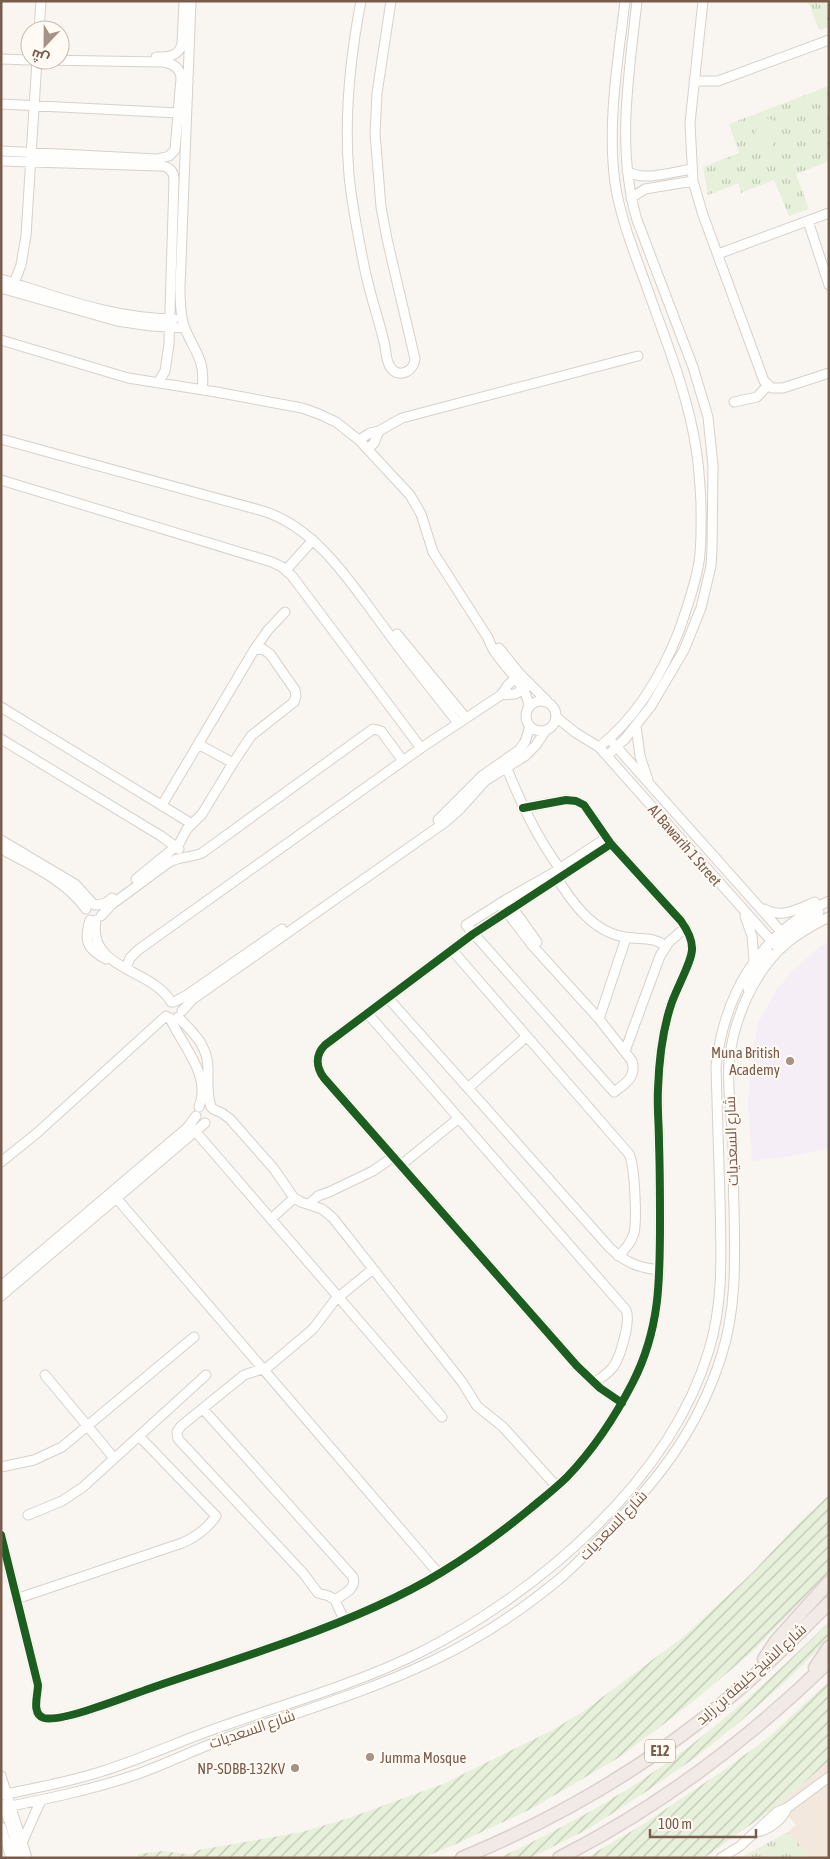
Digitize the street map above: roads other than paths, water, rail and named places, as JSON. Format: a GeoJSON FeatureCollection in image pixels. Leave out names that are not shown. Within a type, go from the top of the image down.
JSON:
{"type":"FeatureCollection","features":[{"type":"Feature","properties":{"kind":"highway"},"geometry":{"type":"LineString","coordinates":[[758,1672],[776,1641],[829,1582]]}},
{"type":"Feature","properties":{"kind":"highway","name":"شارع الشيخ خليفة بن زايد"},"geometry":{"type":"LineString","coordinates":[[462,1858],[551,1816],[627,1773],[695,1725],[758,1672],[829,1602]]}},
{"type":"Feature","properties":{"kind":"highway"},"geometry":{"type":"LineString","coordinates":[[810,1680],[829,1647]]}},
{"type":"Feature","properties":{"kind":"highway","name":"E12"},"geometry":{"type":"LineString","coordinates":[[559,1858],[629,1820],[691,1779],[742,1740],[829,1661]]}},
{"type":"Feature","properties":{"kind":"highway"},"geometry":{"type":"LineString","coordinates":[[810,1680],[829,1668]]}},
{"type":"Feature","properties":{"kind":"street"},"geometry":{"type":"LineString","coordinates":[[40,20],[41,1]]}},
{"type":"Feature","properties":{"kind":"street"},"geometry":{"type":"LineString","coordinates":[[70,54],[167,57],[174,55],[179,51],[182,44],[184,1]]}},
{"type":"Feature","properties":{"kind":"street"},"geometry":{"type":"LineString","coordinates":[[190,1],[180,274],[184,324],[200,358],[203,376],[202,389]]}},
{"type":"Feature","properties":{"kind":"street"},"geometry":{"type":"LineString","coordinates":[[361,1],[350,79],[349,174],[364,266],[388,363],[393,370],[405,373],[413,368],[415,359],[384,228],[378,183],[375,134],[377,93],[391,1]]}},
{"type":"Feature","properties":{"kind":"street"},"geometry":{"type":"LineString","coordinates":[[599,747],[610,739],[636,709],[666,658],[687,609],[699,561],[701,519],[699,468],[686,401],[621,212],[616,183],[612,124],[625,1]]}},
{"type":"Feature","properties":{"kind":"street"},"geometry":{"type":"LineString","coordinates":[[607,756],[617,748],[651,706],[693,630],[701,608],[711,566],[712,549],[714,466],[709,424],[702,392],[642,234],[631,198],[627,171],[626,107],[637,1]]}},
{"type":"Feature","properties":{"kind":"street"},"geometry":{"type":"LineString","coordinates":[[703,1],[690,123],[692,169],[703,215],[761,376],[768,385],[772,388],[783,388],[829,373]]}},
{"type":"Feature","properties":{"kind":"street"},"geometry":{"type":"LineString","coordinates":[[694,81],[718,81],[829,40]]}},
{"type":"Feature","properties":{"kind":"street"},"geometry":{"type":"LineString","coordinates":[[1,54],[20,54]]}},
{"type":"Feature","properties":{"kind":"street"},"geometry":{"type":"LineString","coordinates":[[1,59],[20,60]]}},
{"type":"Feature","properties":{"kind":"street"},"geometry":{"type":"LineString","coordinates":[[1,161],[30,157],[157,159],[165,158],[172,153],[176,146],[180,74],[176,67],[170,63],[70,61]]}},
{"type":"Feature","properties":{"kind":"street"},"geometry":{"type":"LineString","coordinates":[[13,287],[25,246],[36,70]]}},
{"type":"Feature","properties":{"kind":"street"},"geometry":{"type":"LineString","coordinates":[[1,104],[178,113]]}},
{"type":"Feature","properties":{"kind":"street"},"geometry":{"type":"LineString","coordinates":[[1,151],[30,157],[160,166],[170,169],[174,180],[170,323],[166,367],[158,383]]}},
{"type":"Feature","properties":{"kind":"street"},"geometry":{"type":"LineString","coordinates":[[627,171],[641,177],[692,169]]}},
{"type":"Feature","properties":{"kind":"street"},"geometry":{"type":"LineString","coordinates":[[665,173],[667,179],[666,186]]}},
{"type":"Feature","properties":{"kind":"street"},"geometry":{"type":"LineString","coordinates":[[631,198],[645,189],[694,181]]}},
{"type":"Feature","properties":{"kind":"street"},"geometry":{"type":"LineString","coordinates":[[718,254],[829,213]]}},
{"type":"Feature","properties":{"kind":"street"},"geometry":{"type":"LineString","coordinates":[[808,221],[829,285]]}},
{"type":"Feature","properties":{"kind":"street"},"geometry":{"type":"LineString","coordinates":[[1,279],[13,287],[117,321],[184,324]]}},
{"type":"Feature","properties":{"kind":"street"},"geometry":{"type":"LineString","coordinates":[[1,288],[13,287]]}},
{"type":"Feature","properties":{"kind":"street"},"geometry":{"type":"LineString","coordinates":[[1,340],[128,378],[202,389],[311,411],[336,422],[359,440],[406,488],[421,514],[433,552],[488,638],[500,649],[517,677],[527,688],[549,703],[554,709],[556,717],[553,725],[546,730],[531,750],[505,764]]}},
{"type":"Feature","properties":{"kind":"street"},"geometry":{"type":"LineString","coordinates":[[368,450],[379,432],[396,420],[638,356]]}},
{"type":"Feature","properties":{"kind":"street"},"geometry":{"type":"LineString","coordinates":[[734,402],[757,397],[768,385]]}},
{"type":"Feature","properties":{"kind":"street"},"geometry":{"type":"LineString","coordinates":[[359,440],[370,432],[379,432]]}},
{"type":"Feature","properties":{"kind":"street"},"geometry":{"type":"LineString","coordinates":[[1,439],[272,514],[290,522],[313,540],[462,720]]}},
{"type":"Feature","properties":{"kind":"street"},"geometry":{"type":"LineString","coordinates":[[699,468],[714,466]]}},
{"type":"Feature","properties":{"kind":"street"},"geometry":{"type":"LineString","coordinates":[[1,480],[272,562],[286,570],[421,748]]}},
{"type":"Feature","properties":{"kind":"street"},"geometry":{"type":"LineString","coordinates":[[286,570],[313,540]]}},
{"type":"Feature","properties":{"kind":"street"},"geometry":{"type":"LineString","coordinates":[[162,805],[254,650],[268,630],[285,612]]}},
{"type":"Feature","properties":{"kind":"street"},"geometry":{"type":"LineString","coordinates":[[96,919],[86,915],[93,906],[110,900],[176,847],[192,824],[202,814],[252,736],[292,705],[296,699],[295,690],[268,652],[263,649],[254,650]]}},
{"type":"Feature","properties":{"kind":"street"},"geometry":{"type":"LineString","coordinates":[[126,968],[130,958],[138,950],[421,748],[501,695],[517,677]]}},
{"type":"Feature","properties":{"kind":"street"},"geometry":{"type":"LineString","coordinates":[[501,695],[510,695],[527,688]]}},
{"type":"Feature","properties":{"kind":"street"},"geometry":{"type":"LineString","coordinates":[[527,688],[529,706],[526,718],[530,726],[537,730],[546,730]]}},
{"type":"Feature","properties":{"kind":"street"},"geometry":{"type":"LineString","coordinates":[[529,706],[540,700],[549,703]]}},
{"type":"Feature","properties":{"kind":"street"},"geometry":{"type":"LineString","coordinates":[[1,707],[192,824]]}},
{"type":"Feature","properties":{"kind":"street","name":"Al Bawarih 1 Street"},"geometry":{"type":"LineString","coordinates":[[556,717],[576,733],[599,747],[775,945]]}},
{"type":"Feature","properties":{"kind":"street"},"geometry":{"type":"LineString","coordinates":[[1,1296],[142,1172],[213,1118],[208,1090],[208,1062],[205,1050],[195,1035],[174,1016],[164,1011],[165,1006],[187,995],[455,814],[485,781],[522,746],[530,726]]}},
{"type":"Feature","properties":{"kind":"street"},"geometry":{"type":"LineString","coordinates":[[636,726],[640,756],[650,785]]}},
{"type":"Feature","properties":{"kind":"street"},"geometry":{"type":"LineString","coordinates":[[96,919],[111,905],[168,862],[176,858],[202,853],[373,729],[381,731],[403,761]]}},
{"type":"Feature","properties":{"kind":"street"},"geometry":{"type":"LineString","coordinates":[[1,739],[161,836],[186,856]]}},
{"type":"Feature","properties":{"kind":"street","name":"Al Bawarih 1 Street"},"geometry":{"type":"LineString","coordinates":[[610,739],[785,935]]}},
{"type":"Feature","properties":{"kind":"street"},"geometry":{"type":"LineString","coordinates":[[198,744],[233,763]]}},
{"type":"Feature","properties":{"kind":"street"},"geometry":{"type":"LineString","coordinates":[[505,764],[523,808],[575,905],[589,919],[612,934],[626,938],[650,938],[666,946]]}},
{"type":"Feature","properties":{"kind":"street"},"geometry":{"type":"LineString","coordinates":[[1,1536],[38,1685],[36,1710],[39,1716],[45,1718],[70,1715],[344,1620],[406,1592],[439,1574],[502,1531],[557,1486],[585,1456],[622,1403],[639,1370],[651,1337],[658,1304],[660,1270],[657,1093],[659,1071],[668,1015],[692,954],[691,942],[685,928],[609,841],[587,808],[576,801],[561,800],[523,808]]}},
{"type":"Feature","properties":{"kind":"street"},"geometry":{"type":"LineString","coordinates":[[1,840],[75,884],[93,906]]}},
{"type":"Feature","properties":{"kind":"street"},"geometry":{"type":"LineString","coordinates":[[609,841],[557,874],[473,934],[322,1048],[317,1059],[318,1067],[324,1078],[577,1366],[594,1383],[622,1403]]}},
{"type":"Feature","properties":{"kind":"street"},"geometry":{"type":"LineString","coordinates":[[1,849],[65,886],[76,897],[102,911],[96,919],[95,937],[99,947],[109,958],[157,986],[172,1002],[179,1004],[174,1016],[177,1033],[198,1070],[202,1091],[197,1112],[199,1121],[205,1123]]}},
{"type":"Feature","properties":{"kind":"street"},"geometry":{"type":"LineString","coordinates":[[503,901],[540,946],[546,958],[599,1019],[633,1064],[632,1075],[628,1082],[614,1092],[466,925],[503,901],[557,874]]}},
{"type":"Feature","properties":{"kind":"street"},"geometry":{"type":"LineString","coordinates":[[757,904],[772,913],[787,913],[829,896]]}},
{"type":"Feature","properties":{"kind":"street","name":"شارع السعديات"},"geometry":{"type":"LineString","coordinates":[[4,1802],[40,1800],[102,1785],[137,1774],[200,1747],[388,1681],[431,1661],[470,1641],[507,1618],[557,1581],[582,1558],[645,1492],[665,1468],[697,1416],[714,1378],[728,1334],[733,1302],[736,1260],[729,1060],[736,1028],[749,993],[752,975],[775,945],[803,914],[829,901]]}},
{"type":"Feature","properties":{"kind":"street"},"geometry":{"type":"LineString","coordinates":[[785,935],[806,920],[829,908]]}},
{"type":"Feature","properties":{"kind":"street"},"geometry":{"type":"LineString","coordinates":[[744,911],[752,936],[754,961]]}},
{"type":"Feature","properties":{"kind":"street"},"geometry":{"type":"LineString","coordinates":[[1,1162],[193,999],[310,913]]}},
{"type":"Feature","properties":{"kind":"street","name":"شارع السعديات"},"geometry":{"type":"LineString","coordinates":[[785,935],[829,917]]}},
{"type":"Feature","properties":{"kind":"street"},"geometry":{"type":"LineString","coordinates":[[625,1051],[660,956],[666,946],[685,928]]}},
{"type":"Feature","properties":{"kind":"street"},"geometry":{"type":"LineString","coordinates":[[599,1019],[626,938]]}},
{"type":"Feature","properties":{"kind":"street","name":"شارع السعديات"},"geometry":{"type":"LineString","coordinates":[[4,1802],[133,1761],[192,1736],[379,1670],[432,1646],[493,1611],[540,1577],[601,1520],[627,1492],[651,1463],[693,1392],[709,1350],[714,1330],[721,1270],[716,1066],[718,1049],[728,1010],[736,991],[754,961],[775,945]]}},
{"type":"Feature","properties":{"kind":"street"},"geometry":{"type":"LineString","coordinates":[[452,950],[631,1158],[633,1166],[634,1231],[627,1247],[618,1256]]}},
{"type":"Feature","properties":{"kind":"street"},"geometry":{"type":"LineString","coordinates":[[388,998],[618,1256],[639,1267],[660,1270]]}},
{"type":"Feature","properties":{"kind":"street"},"geometry":{"type":"LineString","coordinates":[[368,1014],[626,1310],[628,1321],[617,1360],[612,1368],[594,1383]]}},
{"type":"Feature","properties":{"kind":"street"},"geometry":{"type":"LineString","coordinates":[[468,1088],[527,1036]]}},
{"type":"Feature","properties":{"kind":"street"},"geometry":{"type":"LineString","coordinates":[[142,1172],[187,1128],[197,1112],[205,1105],[230,1119],[274,1169],[294,1198],[322,1209],[337,1222],[462,1382],[477,1406],[503,1427],[557,1486]]}},
{"type":"Feature","properties":{"kind":"street"},"geometry":{"type":"LineString","coordinates":[[401,1166],[459,1118]]}},
{"type":"Feature","properties":{"kind":"street"},"geometry":{"type":"LineString","coordinates":[[195,1131],[442,1417]]}},
{"type":"Feature","properties":{"kind":"street"},"geometry":{"type":"LineString","coordinates":[[309,1204],[318,1196],[373,1171],[393,1157]]}},
{"type":"Feature","properties":{"kind":"street"},"geometry":{"type":"LineString","coordinates":[[322,1209],[329,1192]]}},
{"type":"Feature","properties":{"kind":"street"},"geometry":{"type":"LineString","coordinates":[[114,1196],[439,1574]]}},
{"type":"Feature","properties":{"kind":"street"},"geometry":{"type":"LineString","coordinates":[[271,1219],[294,1198]]}},
{"type":"Feature","properties":{"kind":"street"},"geometry":{"type":"LineString","coordinates":[[344,1620],[335,1600],[316,1591],[303,1574],[178,1439],[177,1432],[179,1428],[202,1408],[244,1375],[251,1371],[262,1370],[268,1367],[313,1329],[338,1297],[373,1270]]}},
{"type":"Feature","properties":{"kind":"street"},"geometry":{"type":"LineString","coordinates":[[1,1286],[17,1280]]}},
{"type":"Feature","properties":{"kind":"street"},"geometry":{"type":"LineString","coordinates":[[1,1467],[34,1460],[71,1441],[194,1337]]}},
{"type":"Feature","properties":{"kind":"street"},"geometry":{"type":"LineString","coordinates":[[45,1375],[114,1458]]}},
{"type":"Feature","properties":{"kind":"street"},"geometry":{"type":"LineString","coordinates":[[28,1515],[51,1507],[73,1495],[206,1375]]}},
{"type":"Feature","properties":{"kind":"street"},"geometry":{"type":"LineString","coordinates":[[202,1408],[353,1577],[355,1582],[353,1587],[335,1600]]}},
{"type":"Feature","properties":{"kind":"street"},"geometry":{"type":"LineString","coordinates":[[16,1599],[182,1543],[201,1532],[216,1516],[139,1436]]}},
{"type":"Feature","properties":{"kind":"street"},"geometry":{"type":"LineString","coordinates":[[1,1776],[4,1802],[20,1858]]}},
{"type":"Feature","properties":{"kind":"street"},"geometry":{"type":"LineString","coordinates":[[721,1858],[740,1846],[777,1812],[787,1808],[829,1777]]}},
{"type":"Feature","properties":{"kind":"street"},"geometry":{"type":"LineString","coordinates":[[22,1843],[40,1800]]}},
{"type":"Feature","properties":{"kind":"street"},"geometry":{"type":"LineString","coordinates":[[4,1802],[27,1858]]}},
{"type":"Feature","properties":{"kind":"street"},"geometry":{"type":"LineString","coordinates":[[1,1827],[3,1840],[11,1858]]}},
{"type":"Feature","properties":{"kind":"place","name":"Muna British Academy"},"geometry":{"type":"Point","coordinates":[790,1061]}},
{"type":"Feature","properties":{"kind":"place","name":"Jumma Mosque"},"geometry":{"type":"Point","coordinates":[370,1757]}},
{"type":"Feature","properties":{"kind":"place","name":"NP-SDBB-132KV"},"geometry":{"type":"Point","coordinates":[295,1768]}}]}
